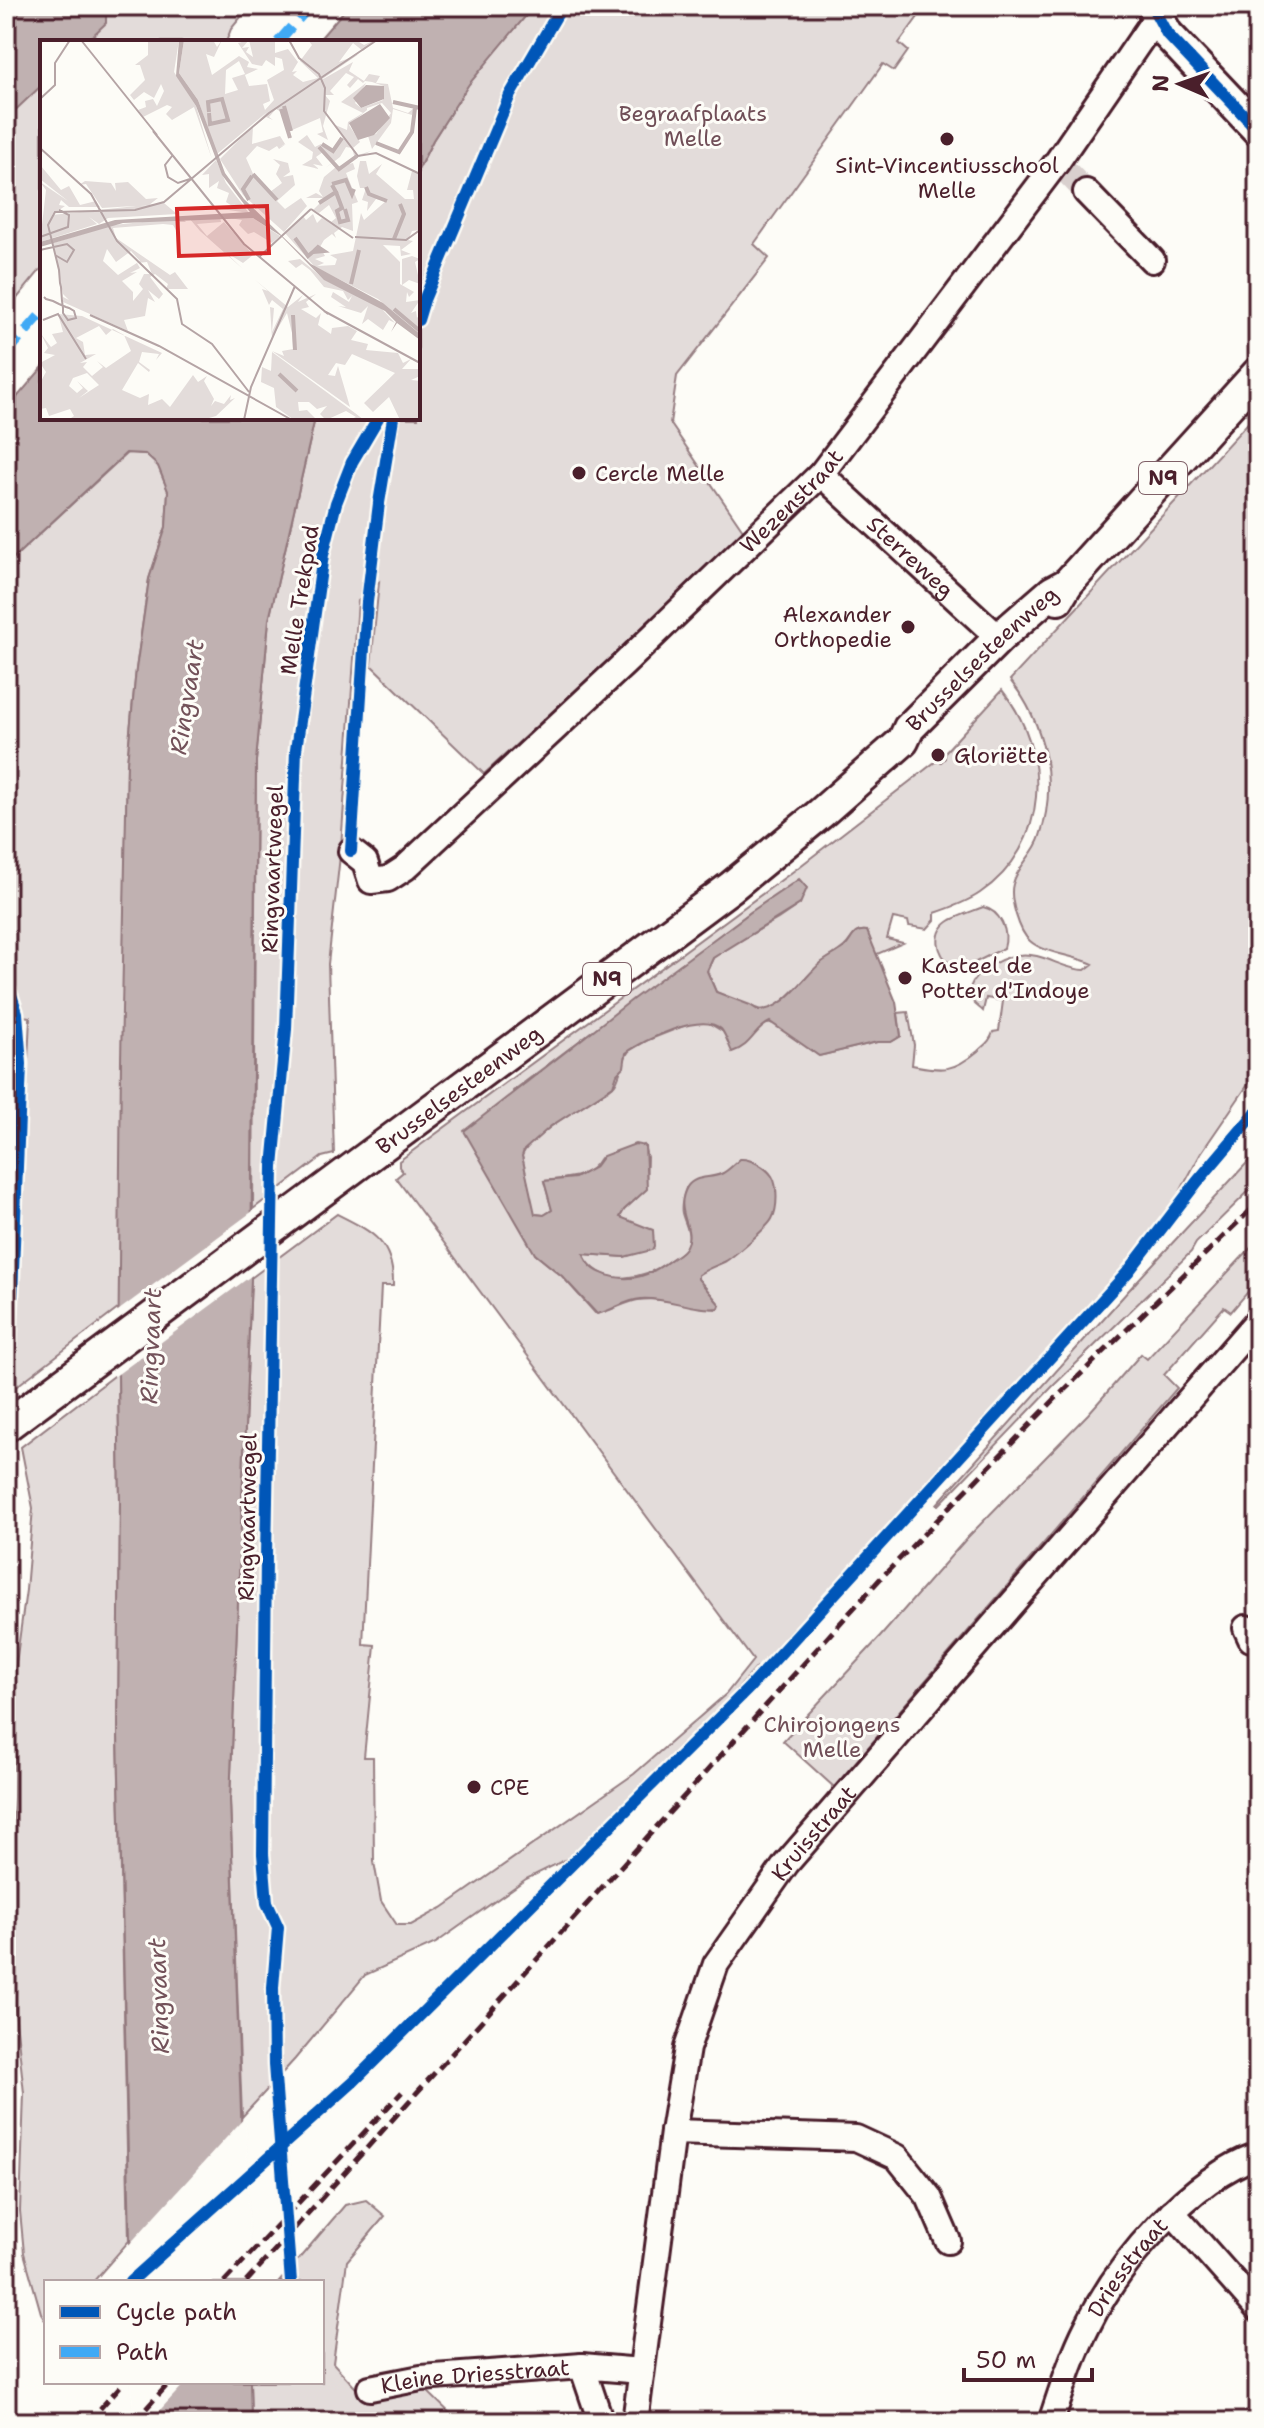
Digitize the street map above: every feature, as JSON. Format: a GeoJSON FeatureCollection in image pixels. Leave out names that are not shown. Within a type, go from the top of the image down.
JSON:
{"type":"FeatureCollection","features":[{"type":"Feature","properties":{"kind":"main road"},"geometry":{"type":"LineString","coordinates":[[1154,11],[1167,34],[1258,130]]}},
{"type":"Feature","properties":{"kind":"main road","name":"Brusselsesteenweg"},"geometry":{"type":"LineString","coordinates":[[6,1426],[731,887],[903,741],[915,737],[992,669],[1059,598],[1067,584],[1258,373]]}},
{"type":"Feature","properties":{"kind":"main road","name":"Brusselsesteenweg"},"geometry":{"type":"LineString","coordinates":[[903,741],[909,728],[999,638],[1052,592],[1067,584]]}},
{"type":"Feature","properties":{"kind":"street","name":"Wezenstraat"},"geometry":{"type":"LineString","coordinates":[[351,851],[365,862],[371,881],[388,879],[405,868],[624,664],[821,474],[1060,165],[1154,11]]}},
{"type":"Feature","properties":{"kind":"street"},"geometry":{"type":"LineString","coordinates":[[1086,192],[1152,260]]}},
{"type":"Feature","properties":{"kind":"street","name":"Sterreweg"},"geometry":{"type":"LineString","coordinates":[[821,474],[999,638]]}},
{"type":"Feature","properties":{"kind":"street","name":"Kruisstraat"},"geometry":{"type":"LineString","coordinates":[[635,2422],[687,2048],[716,1964],[786,1864],[1258,1320]]}},
{"type":"Feature","properties":{"kind":"street"},"geometry":{"type":"LineString","coordinates":[[673,2132],[856,2138],[897,2157],[929,2197],[948,2241]]}},
{"type":"Feature","properties":{"kind":"street","name":"Driesstraat"},"geometry":{"type":"LineString","coordinates":[[1051,2422],[1077,2347],[1102,2299],[1142,2244],[1172,2212],[1209,2183],[1258,2155]]}},
{"type":"Feature","properties":{"kind":"street"},"geometry":{"type":"LineString","coordinates":[[1172,2212],[1258,2309]]}},
{"type":"Feature","properties":{"kind":"street","name":"Kleine Driesstraat"},"geometry":{"type":"LineString","coordinates":[[370,2388],[421,2378],[582,2366],[641,2371]]}},
{"type":"Feature","properties":{"kind":"street","name":"Kleine Driesstraat"},"geometry":{"type":"LineString","coordinates":[[582,2366],[601,2422]]}},
{"type":"Feature","properties":{"kind":"green space"},"geometry":{"type":"Polygon","coordinates":[[[6,6],[250,6],[231,29],[227,40],[40,40],[40,270],[6,312],[6,6]]]}},
{"type":"Feature","properties":{"kind":"green space","name":"Begraafplaats Melle"},"geometry":{"type":"Polygon","coordinates":[[[534,6],[926,6],[899,43],[908,51],[894,71],[883,64],[754,244],[769,258],[677,376],[670,423],[747,536],[484,774],[371,665],[379,582],[358,601],[341,847],[328,964],[334,1154],[322,1157],[253,1209],[256,761],[269,620],[315,420],[420,420],[420,166],[469,83],[534,6]]]}},
{"type":"Feature","properties":{"kind":"green space"},"geometry":{"type":"Polygon","coordinates":[[[1258,412],[1258,1070],[1201,1153],[1175,1201],[1133,1260],[760,1669],[757,1667],[601,1842],[526,1879],[436,1943],[365,1975],[242,2117],[230,1800],[251,1278],[337,1214],[371,1233],[390,1259],[393,1286],[381,1286],[363,1644],[375,1645],[364,1757],[373,1757],[374,1862],[381,1901],[397,1925],[411,1925],[442,1908],[634,1774],[726,1694],[753,1660],[396,1178],[403,1172],[399,1161],[799,867],[935,762],[941,762],[945,752],[1002,690],[1030,741],[1036,797],[1031,824],[1020,850],[1003,873],[980,893],[935,913],[935,920],[927,929],[909,926],[908,921],[893,918],[887,939],[903,943],[875,955],[867,931],[858,932],[785,999],[762,1010],[716,992],[707,971],[720,952],[800,904],[752,911],[513,1091],[535,1254],[562,1276],[595,1313],[648,1299],[716,1309],[720,1305],[697,1275],[701,1272],[724,1173],[686,1188],[682,1210],[689,1239],[683,1251],[648,1272],[624,1278],[612,1277],[601,1273],[583,1254],[624,1257],[653,1248],[620,1217],[646,1189],[647,1157],[644,1145],[600,1158],[583,1174],[544,1181],[552,1210],[544,1215],[535,1214],[533,1210],[522,1156],[526,1149],[554,1124],[613,1086],[629,1051],[691,1023],[707,1022],[722,1031],[774,1023],[819,1056],[877,1042],[891,1042],[901,1036],[898,1013],[908,1012],[914,1045],[912,1065],[947,1068],[962,1063],[987,1043],[993,1032],[999,1031],[1003,1001],[986,998],[983,1011],[973,1002],[970,993],[971,985],[983,971],[1001,960],[1027,954],[1077,969],[1085,970],[1093,964],[1036,945],[1026,937],[1016,914],[1013,884],[1040,836],[1048,795],[1048,775],[1040,734],[1010,680],[1258,412]]]}},
{"type":"Feature","properties":{"kind":"green space"},"geometry":{"type":"Polygon","coordinates":[[[127,453],[145,454],[158,466],[168,491],[166,527],[149,579],[127,763],[119,1308],[13,1389],[30,1017],[23,1016],[6,958],[6,565],[127,453]]]}},
{"type":"Feature","properties":{"kind":"green space"},"geometry":{"type":"Polygon","coordinates":[[[983,907],[995,913],[1002,923],[1004,948],[966,967],[952,965],[940,949],[941,930],[951,920],[983,907]]]}},
{"type":"Feature","properties":{"kind":"green space"},"geometry":{"type":"Polygon","coordinates":[[[6,997],[11,1014],[15,1060],[6,1259],[8,1063],[6,997]]]}},
{"type":"Feature","properties":{"kind":"green space"},"geometry":{"type":"Polygon","coordinates":[[[1258,1151],[1258,1182],[937,1504],[1138,1280],[1258,1151]]]}},
{"type":"Feature","properties":{"kind":"green space","name":"Chirojongens Melle"},"geometry":{"type":"Polygon","coordinates":[[[1258,1240],[1258,1280],[1231,1312],[1224,1307],[1164,1375],[1177,1388],[834,1787],[783,1741],[967,1538],[1088,1414],[1141,1354],[1147,1359],[1258,1240]]]}},
{"type":"Feature","properties":{"kind":"green space"},"geometry":{"type":"Polygon","coordinates":[[[118,1373],[118,1733],[129,2241],[95,2280],[44,2280],[44,2318],[24,2253],[20,2211],[24,2093],[8,1946],[15,1671],[33,1508],[21,1447],[118,1373]]]}},
{"type":"Feature","properties":{"kind":"green space"},"geometry":{"type":"Polygon","coordinates":[[[366,2200],[385,2216],[347,2261],[333,2363],[362,2395],[419,2383],[459,2422],[251,2422],[250,2384],[324,2384],[324,2280],[281,2280],[345,2205],[366,2200]]]}},
{"type":"Feature","properties":{"kind":"water"},"geometry":{"type":"Polygon","coordinates":[[[9,6],[106,6],[106,23],[88,40],[40,40],[40,87],[6,119],[6,10],[9,6]]]}},
{"type":"Feature","properties":{"kind":"water"},"geometry":{"type":"Polygon","coordinates":[[[348,6],[534,6],[469,84],[420,166],[420,40],[319,40],[348,6]]]}},
{"type":"Feature","properties":{"kind":"water","name":"Ringvaart"},"geometry":{"type":"Polygon","coordinates":[[[40,370],[40,420],[315,420],[269,620],[256,761],[251,1278],[230,1800],[247,2280],[131,2280],[118,1733],[118,1373],[127,763],[149,579],[166,527],[168,491],[158,466],[145,454],[126,453],[6,565],[6,410],[40,370]]]}},
{"type":"Feature","properties":{"kind":"water"},"geometry":{"type":"Polygon","coordinates":[[[799,879],[807,888],[800,904],[713,958],[707,971],[716,992],[758,1010],[768,1009],[785,999],[822,962],[844,948],[856,933],[867,931],[896,1002],[901,1036],[891,1042],[877,1042],[819,1056],[770,1022],[744,1046],[732,1052],[721,1029],[701,1023],[673,1029],[626,1053],[624,1067],[617,1074],[613,1086],[551,1126],[524,1150],[522,1156],[535,1214],[544,1215],[552,1210],[544,1181],[575,1178],[595,1167],[603,1156],[635,1144],[645,1146],[647,1189],[620,1217],[653,1230],[652,1250],[624,1257],[584,1254],[599,1272],[633,1278],[654,1271],[685,1248],[688,1233],[682,1204],[690,1183],[721,1174],[740,1159],[748,1160],[762,1166],[772,1176],[776,1203],[772,1219],[743,1248],[726,1261],[698,1275],[720,1305],[719,1308],[641,1299],[597,1314],[562,1276],[535,1254],[464,1131],[633,999],[799,879]]]}},
{"type":"Feature","properties":{"kind":"water"},"geometry":{"type":"Polygon","coordinates":[[[135,2384],[250,2384],[251,2422],[137,2422],[135,2384]]]}},
{"type":"Feature","properties":{"kind":"pier"},"geometry":{"type":"Polygon","coordinates":[[[257,1208],[255,1273],[114,1377],[115,1313],[257,1208]]]}},
{"type":"Feature","properties":{"kind":"pier"},"geometry":{"type":"Polygon","coordinates":[[[246,2116],[251,2280],[127,2280],[126,2248],[246,2116]]]}},
{"type":"Feature","properties":{"kind":"pier"},"geometry":{"type":"Polygon","coordinates":[[[131,2384],[184,2384],[149,2422],[133,2422],[131,2384]]]}},
{"type":"Feature","properties":{"kind":"tunnel"},"geometry":{"type":"LineString","coordinates":[[1063,168],[1086,192]]}},
{"type":"Feature","properties":{"kind":"railway"},"geometry":{"type":"LineString","coordinates":[[248,2280],[880,1579],[1055,1399],[1258,1203]]}},
{"type":"Feature","properties":{"kind":"railway"},"geometry":{"type":"LineString","coordinates":[[226,2280],[402,2092]]}},
{"type":"Feature","properties":{"kind":"railway"},"geometry":{"type":"LineString","coordinates":[[88,2422],[122,2384]]}},
{"type":"Feature","properties":{"kind":"railway"},"geometry":{"type":"LineString","coordinates":[[134,2422],[168,2384]]}},
{"type":"Feature","properties":{"kind":"marked path"},"geometry":{"type":"LineString","coordinates":[[280,40],[310,6]]}},
{"type":"Feature","properties":{"kind":"marked path"},"geometry":{"type":"LineString","coordinates":[[6,354],[40,315]]}},
{"type":"Feature","properties":{"kind":"cycle path"},"geometry":{"type":"LineString","coordinates":[[420,313],[510,95],[562,6]]}},
{"type":"Feature","properties":{"kind":"cycle path"},"geometry":{"type":"LineString","coordinates":[[1152,6],[1167,34],[1258,130]]}},
{"type":"Feature","properties":{"kind":"cycle path","name":"Melle Trekpad"},"geometry":{"type":"LineString","coordinates":[[291,2280],[274,2065],[273,1987],[278,1927],[267,1903],[263,1854],[273,1167],[286,1029],[296,750],[323,555],[336,503],[352,462],[377,420]]}},
{"type":"Feature","properties":{"kind":"cycle path"},"geometry":{"type":"LineString","coordinates":[[351,851],[367,602],[393,420]]}},
{"type":"Feature","properties":{"kind":"cycle path"},"geometry":{"type":"LineString","coordinates":[[6,980],[17,1013],[21,1064],[7,1425]]}},
{"type":"Feature","properties":{"kind":"cycle path"},"geometry":{"type":"LineString","coordinates":[[132,2280],[354,2081],[748,1689],[1128,1272],[1197,1182],[1258,1110]]}},
{"type":"Feature","properties":{"kind":"place","name":"Sint-Vincentiusschool Melle"},"geometry":{"type":"Point","coordinates":[947,139]}},
{"type":"Feature","properties":{"kind":"place","name":"Cercle Melle"},"geometry":{"type":"Point","coordinates":[579,473]}},
{"type":"Feature","properties":{"kind":"place","name":"Alexander Orthopedie"},"geometry":{"type":"Point","coordinates":[908,627]}},
{"type":"Feature","properties":{"kind":"place","name":"Gloriëtte"},"geometry":{"type":"Point","coordinates":[938,755]}},
{"type":"Feature","properties":{"kind":"place","name":"Kasteel de Potter d'Indoye"},"geometry":{"type":"Point","coordinates":[905,978]}},
{"type":"Feature","properties":{"kind":"place","name":"CPE"},"geometry":{"type":"Point","coordinates":[474,1787]}}]}
